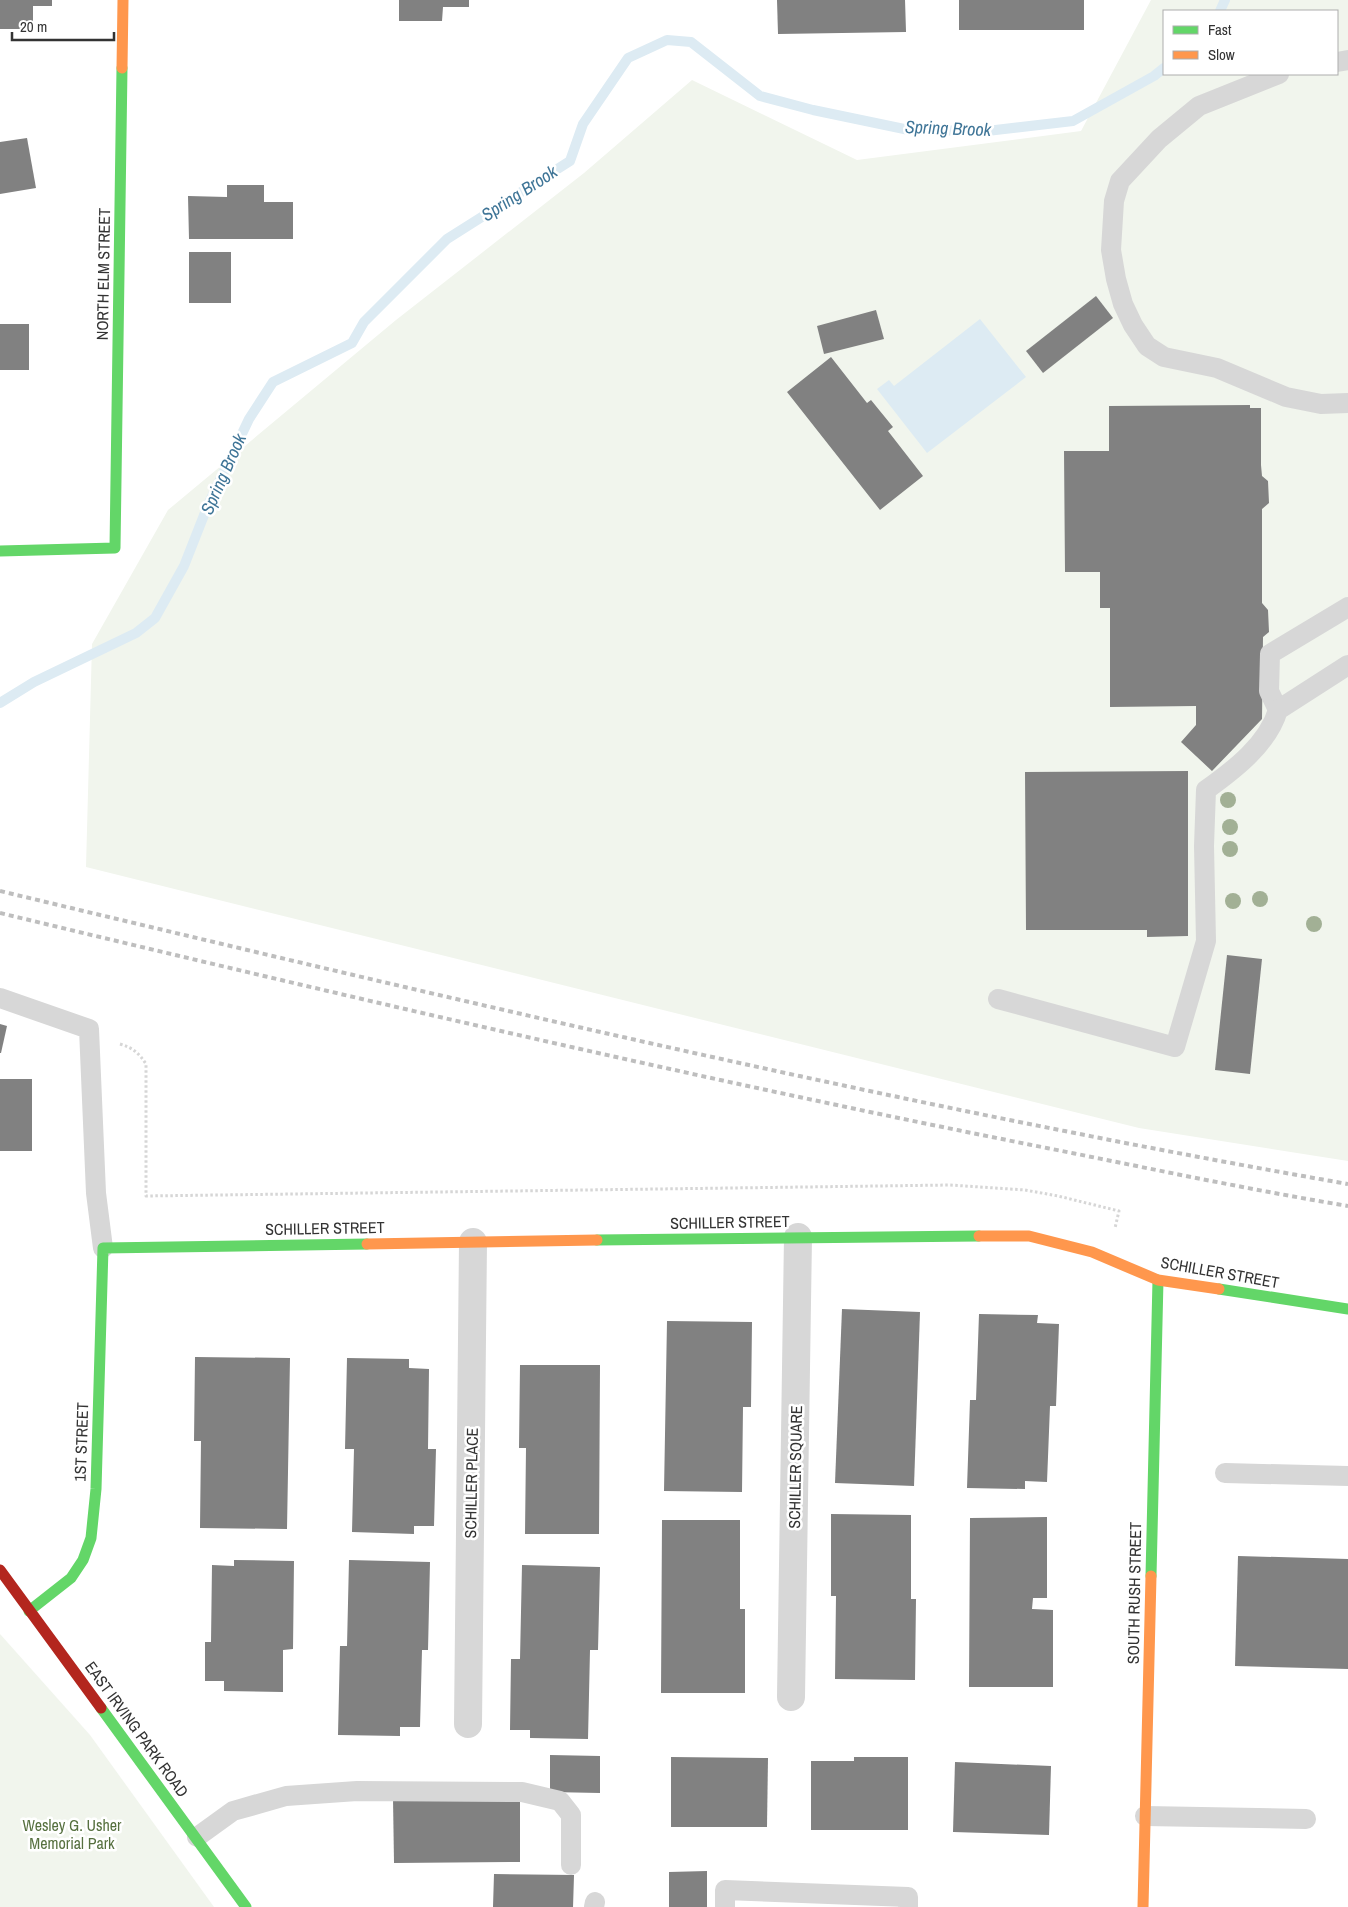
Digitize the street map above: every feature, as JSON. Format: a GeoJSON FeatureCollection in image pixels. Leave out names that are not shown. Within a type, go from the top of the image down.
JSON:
{"type":"FeatureCollection","features":[{"type":"Feature","properties":{"kind":"street","name":"NORTH ELM STREET"},"geometry":{"type":"LineString","coordinates":[[0,551],[114,548],[123,0]]}},
{"type":"Feature","properties":{"kind":"street","name":"SCHILLER STREET"},"geometry":{"type":"LineString","coordinates":[[103,1248],[798,1237],[1029,1236],[1092,1252],[1158,1280],[1348,1309]]}},
{"type":"Feature","properties":{"kind":"street","name":"SCHILLER SQUARE"},"geometry":{"type":"LineString","coordinates":[[791,1697],[798,1237]]}},
{"type":"Feature","properties":{"kind":"street","name":"SCHILLER PLACE"},"geometry":{"type":"LineString","coordinates":[[468,1724],[473,1242]]}},
{"type":"Feature","properties":{"kind":"street","name":"1ST STREET"},"geometry":{"type":"LineString","coordinates":[[30,1611],[71,1578],[83,1560],[91,1538],[96,1489],[103,1248]]}},
{"type":"Feature","properties":{"kind":"street","name":"SOUTH RUSH STREET"},"geometry":{"type":"LineString","coordinates":[[1143,1907],[1158,1280]]}},
{"type":"Feature","properties":{"kind":"street","name":"EAST IRVING PARK ROAD"},"geometry":{"type":"LineString","coordinates":[[0,1570],[246,1907]]}},
{"type":"Feature","properties":{"kind":"lane"},"geometry":{"type":"LineString","coordinates":[[1277,75],[1200,106],[1159,138],[1120,181],[1114,201],[1111,250],[1116,279],[1123,304],[1133,325],[1147,346],[1164,357],[1217,368],[1286,397],[1321,404],[1348,403]]}},
{"type":"Feature","properties":{"kind":"lane"},"geometry":{"type":"LineString","coordinates":[[998,999],[1175,1047],[1206,940],[1204,846],[1206,790],[1246,758],[1274,724],[1278,710],[1269,691],[1270,654],[1348,607]]}},
{"type":"Feature","properties":{"kind":"lane"},"geometry":{"type":"LineString","coordinates":[[1278,710],[1348,665]]}},
{"type":"Feature","properties":{"kind":"lane"},"geometry":{"type":"LineString","coordinates":[[0,998],[89,1029],[96,1193],[103,1248]]}},
{"type":"Feature","properties":{"kind":"lane"},"geometry":{"type":"LineString","coordinates":[[1225,1473],[1348,1476]]}},
{"type":"Feature","properties":{"kind":"lane"},"geometry":{"type":"LineString","coordinates":[[196,1837],[233,1811],[286,1796],[357,1791],[522,1792],[560,1801],[571,1815],[571,1865]]}},
{"type":"Feature","properties":{"kind":"lane"},"geometry":{"type":"LineString","coordinates":[[1145,1816],[1306,1819]]}},
{"type":"Feature","properties":{"kind":"lane"},"geometry":{"type":"LineString","coordinates":[[725,1907],[725,1890],[908,1897],[908,1907]]}},
{"type":"Feature","properties":{"kind":"path"},"geometry":{"type":"LineString","coordinates":[[120,1044],[132,1048],[140,1054],[146,1064],[146,1196],[461,1190],[974,1185],[1058,1196],[1119,1211],[1108,1259]]}},
{"type":"Feature","properties":{"kind":"green space"},"geometry":{"type":"Polygon","coordinates":[[[1151,0],[1348,0],[1348,1161],[1139,1128],[86,867],[92,644],[168,510],[396,320],[584,173],[692,80],[857,160],[1081,131],[1151,0]]]}},
{"type":"Feature","properties":{"kind":"green space","name":"Wesley G. Usher Memorial Park"},"geometry":{"type":"Polygon","coordinates":[[[0,1634],[90,1735],[214,1907],[0,1907],[0,1634]]]}},
{"type":"Feature","properties":{"kind":"shaded area"},"geometry":{"type":"Polygon","coordinates":[[[980,319],[1026,377],[927,453],[877,389],[889,380],[894,386],[980,319]]]}},
{"type":"Feature","properties":{"kind":"building"},"geometry":{"type":"Polygon","coordinates":[[[0,0],[52,0],[52,6],[33,6],[33,29],[0,29],[0,0]]]}},
{"type":"Feature","properties":{"kind":"building"},"geometry":{"type":"Polygon","coordinates":[[[399,0],[469,0],[469,7],[443,7],[442,21],[399,21],[399,0]]]}},
{"type":"Feature","properties":{"kind":"building"},"geometry":{"type":"Polygon","coordinates":[[[777,0],[905,0],[906,32],[778,34],[777,0]]]}},
{"type":"Feature","properties":{"kind":"building"},"geometry":{"type":"Polygon","coordinates":[[[959,0],[1084,0],[1084,30],[959,30],[959,0]]]}},
{"type":"Feature","properties":{"kind":"building"},"geometry":{"type":"Polygon","coordinates":[[[27,138],[36,188],[0,194],[0,142],[27,138]]]}},
{"type":"Feature","properties":{"kind":"building"},"geometry":{"type":"Polygon","coordinates":[[[227,185],[264,185],[264,202],[293,202],[293,239],[189,239],[188,196],[227,197],[227,185]]]}},
{"type":"Feature","properties":{"kind":"building"},"geometry":{"type":"Polygon","coordinates":[[[189,252],[231,252],[231,303],[189,303],[189,252]]]}},
{"type":"Feature","properties":{"kind":"building"},"geometry":{"type":"Polygon","coordinates":[[[1096,296],[1113,318],[1043,373],[1026,351],[1096,296]]]}},
{"type":"Feature","properties":{"kind":"building"},"geometry":{"type":"Polygon","coordinates":[[[876,310],[884,339],[824,354],[817,326],[876,310]]]}},
{"type":"Feature","properties":{"kind":"building"},"geometry":{"type":"Polygon","coordinates":[[[0,324],[29,324],[29,370],[0,370],[0,324]]]}},
{"type":"Feature","properties":{"kind":"building"},"geometry":{"type":"Polygon","coordinates":[[[831,357],[867,403],[871,400],[893,427],[888,431],[923,476],[880,510],[787,392],[831,357]]]}},
{"type":"Feature","properties":{"kind":"building"},"geometry":{"type":"Polygon","coordinates":[[[1250,405],[1250,408],[1261,408],[1261,465],[1262,476],[1268,481],[1269,503],[1262,509],[1262,603],[1268,610],[1269,632],[1263,637],[1262,719],[1212,771],[1181,742],[1196,725],[1196,706],[1110,707],[1110,608],[1100,608],[1100,572],[1065,572],[1064,451],[1109,451],[1109,406],[1250,405]]]}},
{"type":"Feature","properties":{"kind":"building"},"geometry":{"type":"Polygon","coordinates":[[[1188,771],[1188,936],[1147,937],[1147,930],[1026,930],[1025,772],[1188,771]]]}},
{"type":"Feature","properties":{"kind":"building"},"geometry":{"type":"Polygon","coordinates":[[[1227,955],[1262,959],[1250,1074],[1215,1070],[1227,955]]]}},
{"type":"Feature","properties":{"kind":"building"},"geometry":{"type":"Polygon","coordinates":[[[0,1024],[7,1026],[1,1053],[0,1053],[0,1024]]]}},
{"type":"Feature","properties":{"kind":"building"},"geometry":{"type":"Polygon","coordinates":[[[0,1079],[32,1079],[32,1151],[0,1151],[0,1079]]]}},
{"type":"Feature","properties":{"kind":"building"},"geometry":{"type":"Polygon","coordinates":[[[842,1309],[920,1312],[914,1486],[835,1483],[842,1309]]]}},
{"type":"Feature","properties":{"kind":"building"},"geometry":{"type":"Polygon","coordinates":[[[979,1314],[1038,1315],[1037,1323],[1059,1324],[1056,1406],[1050,1406],[1047,1482],[1025,1481],[1025,1489],[967,1488],[970,1400],[976,1400],[979,1314]]]}},
{"type":"Feature","properties":{"kind":"building"},"geometry":{"type":"Polygon","coordinates":[[[667,1321],[752,1322],[751,1407],[743,1407],[742,1492],[664,1491],[667,1321]]]}},
{"type":"Feature","properties":{"kind":"building"},"geometry":{"type":"Polygon","coordinates":[[[195,1357],[290,1358],[287,1529],[200,1528],[201,1441],[194,1441],[195,1357]]]}},
{"type":"Feature","properties":{"kind":"building"},"geometry":{"type":"Polygon","coordinates":[[[347,1358],[409,1359],[409,1368],[429,1369],[428,1449],[436,1449],[434,1526],[414,1526],[414,1534],[352,1532],[354,1449],[345,1449],[347,1358]]]}},
{"type":"Feature","properties":{"kind":"building"},"geometry":{"type":"Polygon","coordinates":[[[520,1365],[600,1365],[599,1534],[525,1534],[526,1448],[519,1448],[520,1365]]]}},
{"type":"Feature","properties":{"kind":"building"},"geometry":{"type":"Polygon","coordinates":[[[831,1514],[911,1515],[911,1599],[916,1599],[915,1680],[835,1679],[836,1596],[831,1596],[831,1514]]]}},
{"type":"Feature","properties":{"kind":"building"},"geometry":{"type":"Polygon","coordinates":[[[1047,1517],[1047,1598],[1033,1598],[1032,1609],[1053,1610],[1053,1687],[969,1687],[970,1518],[1047,1517]]]}},
{"type":"Feature","properties":{"kind":"building"},"geometry":{"type":"Polygon","coordinates":[[[662,1520],[740,1520],[740,1609],[745,1609],[745,1693],[661,1693],[662,1520]]]}},
{"type":"Feature","properties":{"kind":"building"},"geometry":{"type":"Polygon","coordinates":[[[1238,1556],[1348,1559],[1348,1669],[1235,1666],[1238,1556]]]}},
{"type":"Feature","properties":{"kind":"building"},"geometry":{"type":"Polygon","coordinates":[[[234,1560],[294,1561],[293,1649],[283,1650],[283,1692],[224,1691],[224,1681],[205,1681],[205,1642],[211,1642],[212,1565],[234,1566],[234,1560]]]}},
{"type":"Feature","properties":{"kind":"building"},"geometry":{"type":"Polygon","coordinates":[[[349,1560],[430,1562],[428,1650],[422,1650],[420,1727],[400,1727],[400,1736],[338,1735],[340,1646],[347,1646],[349,1560]]]}},
{"type":"Feature","properties":{"kind":"building"},"geometry":{"type":"Polygon","coordinates":[[[522,1565],[600,1567],[598,1650],[590,1650],[588,1739],[530,1738],[530,1730],[510,1730],[511,1659],[520,1659],[522,1565]]]}},
{"type":"Feature","properties":{"kind":"building"},"geometry":{"type":"Polygon","coordinates":[[[550,1755],[600,1756],[600,1793],[550,1792],[550,1755]]]}},
{"type":"Feature","properties":{"kind":"building"},"geometry":{"type":"Polygon","coordinates":[[[671,1757],[768,1758],[767,1827],[671,1827],[671,1757]]]}},
{"type":"Feature","properties":{"kind":"building"},"geometry":{"type":"Polygon","coordinates":[[[854,1757],[908,1757],[908,1830],[811,1830],[811,1761],[854,1761],[854,1757]]]}},
{"type":"Feature","properties":{"kind":"building"},"geometry":{"type":"Polygon","coordinates":[[[955,1762],[1051,1766],[1049,1835],[953,1832],[955,1762]]]}},
{"type":"Feature","properties":{"kind":"building"},"geometry":{"type":"Polygon","coordinates":[[[393,1799],[520,1799],[520,1862],[394,1863],[393,1799]]]}},
{"type":"Feature","properties":{"kind":"building"},"geometry":{"type":"Polygon","coordinates":[[[707,1871],[707,1907],[669,1907],[669,1872],[707,1871]]]}},
{"type":"Feature","properties":{"kind":"building"},"geometry":{"type":"Polygon","coordinates":[[[494,1874],[574,1875],[573,1907],[493,1907],[494,1874]]]}},
{"type":"Feature","properties":{"kind":"waterway","name":"Spring Brook"},"geometry":{"type":"LineString","coordinates":[[1220,10],[1225,0]]}},
{"type":"Feature","properties":{"kind":"waterway","name":"Spring Brook"},"geometry":{"type":"LineString","coordinates":[[0,703],[34,682],[136,633],[155,618],[184,566],[208,505],[249,419],[273,382],[352,343],[364,322],[447,239],[570,161],[583,124],[628,58],[667,40],[691,42],[760,96],[813,110],[909,130],[987,131],[1073,121],[1154,76],[1163,69]]}},
{"type":"Feature","properties":{"kind":"railway"},"geometry":{"type":"LineString","coordinates":[[0,891],[504,1010],[840,1085],[1178,1153],[1348,1184]]}},
{"type":"Feature","properties":{"kind":"railway"},"geometry":{"type":"LineString","coordinates":[[0,913],[397,1007],[796,1096],[1205,1180],[1348,1206]]}},
{"type":"Feature","properties":{"kind":"traffic: fast"},"geometry":{"type":"LineString","coordinates":[[0,551],[115,548],[122,68]]}},
{"type":"Feature","properties":{"kind":"traffic: fast"},"geometry":{"type":"LineString","coordinates":[[597,1240],[979,1236]]}},
{"type":"Feature","properties":{"kind":"traffic: fast"},"geometry":{"type":"LineString","coordinates":[[29,1611],[71,1578],[83,1560],[91,1538],[96,1489],[103,1248],[367,1244]]}},
{"type":"Feature","properties":{"kind":"traffic: fast"},"geometry":{"type":"LineString","coordinates":[[1151,1576],[1158,1280]]}},
{"type":"Feature","properties":{"kind":"traffic: fast"},"geometry":{"type":"LineString","coordinates":[[1219,1289],[1348,1309]]}},
{"type":"Feature","properties":{"kind":"traffic: fast"},"geometry":{"type":"LineString","coordinates":[[101,1708],[246,1907]]}},
{"type":"Feature","properties":{"kind":"traffic: slow"},"geometry":{"type":"LineString","coordinates":[[122,68],[123,0]]}},
{"type":"Feature","properties":{"kind":"traffic: slow"},"geometry":{"type":"LineString","coordinates":[[979,1236],[1029,1236],[1092,1252],[1158,1280],[1219,1289]]}},
{"type":"Feature","properties":{"kind":"traffic: slow"},"geometry":{"type":"LineString","coordinates":[[367,1244],[597,1240]]}},
{"type":"Feature","properties":{"kind":"traffic: slow"},"geometry":{"type":"LineString","coordinates":[[1143,1907],[1151,1576]]}},
{"type":"Feature","properties":{"kind":"traffic: jam"},"geometry":{"type":"LineString","coordinates":[[0,1570],[101,1708]]}}]}
